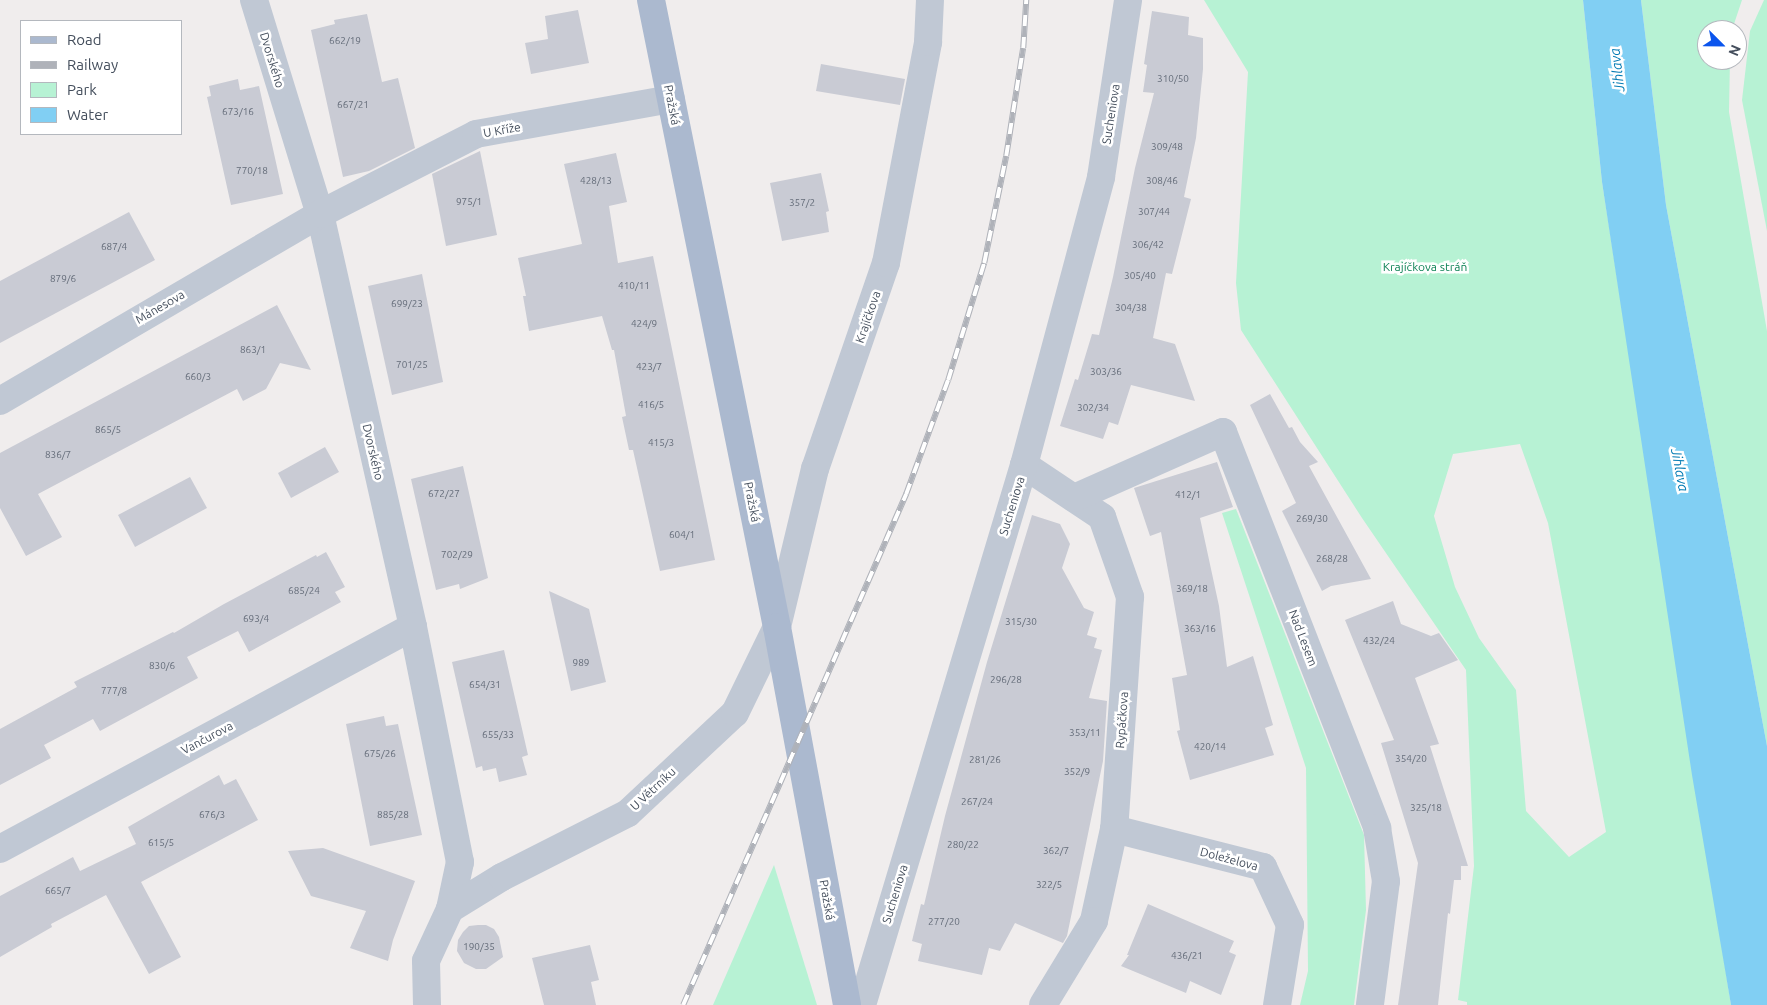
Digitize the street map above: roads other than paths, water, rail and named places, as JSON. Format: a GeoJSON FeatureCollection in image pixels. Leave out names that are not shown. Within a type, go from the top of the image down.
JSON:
{"type":"FeatureCollection","features":[{"type":"Feature","properties":{"kind":"main road","name":"Pražská"},"geometry":{"type":"LineString","coordinates":[[651,0],[776,627],[847,1005]]}},
{"type":"Feature","properties":{"kind":"street","name":"Dvorského"},"geometry":{"type":"LineString","coordinates":[[254,0],[320,214],[413,627],[460,862],[450,909],[426,962],[427,1005]]}},
{"type":"Feature","properties":{"kind":"street","name":"Krajíčkova"},"geometry":{"type":"LineString","coordinates":[[776,627],[815,469],[886,263],[928,42],[930,0]]}},
{"type":"Feature","properties":{"kind":"street","name":"Sucheniova"},"geometry":{"type":"LineString","coordinates":[[862,1005],[1024,465],[1101,177],[1128,0]]}},
{"type":"Feature","properties":{"kind":"street","name":"U Kříže"},"geometry":{"type":"LineString","coordinates":[[320,214],[476,134],[671,99]]}},
{"type":"Feature","properties":{"kind":"street","name":"Mánesova"},"geometry":{"type":"LineString","coordinates":[[0,400],[320,214]]}},
{"type":"Feature","properties":{"kind":"street","name":"Nad Lesem"},"geometry":{"type":"LineString","coordinates":[[1074,498],[1223,432],[1377,828],[1386,881],[1370,1005]]}},
{"type":"Feature","properties":{"kind":"street","name":"Rypáčkova"},"geometry":{"type":"LineString","coordinates":[[1024,465],[1102,517],[1130,597],[1114,829],[1094,921],[1043,1005]]}},
{"type":"Feature","properties":{"kind":"street","name":"Vančurova"},"geometry":{"type":"LineString","coordinates":[[0,849],[413,627]]}},
{"type":"Feature","properties":{"kind":"street","name":"U Větrníku"},"geometry":{"type":"LineString","coordinates":[[450,909],[502,876],[628,813],[735,713],[776,627]]}},
{"type":"Feature","properties":{"kind":"street","name":"Doleželova"},"geometry":{"type":"LineString","coordinates":[[1114,829],[1263,867],[1290,925],[1277,1005]]}},
{"type":"Feature","properties":{"kind":"water","name":"Jihlava"},"geometry":{"type":"Polygon","coordinates":[[[1583,0],[1641,0],[1666,205],[1767,746],[1767,1005],[1731,1005],[1692,775],[1602,182],[1583,0]]]}},
{"type":"Feature","properties":{"kind":"railway"},"geometry":{"type":"LineString","coordinates":[[683,1005],[906,494],[948,380],[984,263],[1006,156],[1023,48],[1026,0]]}},
{"type":"Feature","properties":{"kind":"park label","name":"Krajíčkova stráň"},"geometry":{"type":"Point","coordinates":[1425,267]}}]}
